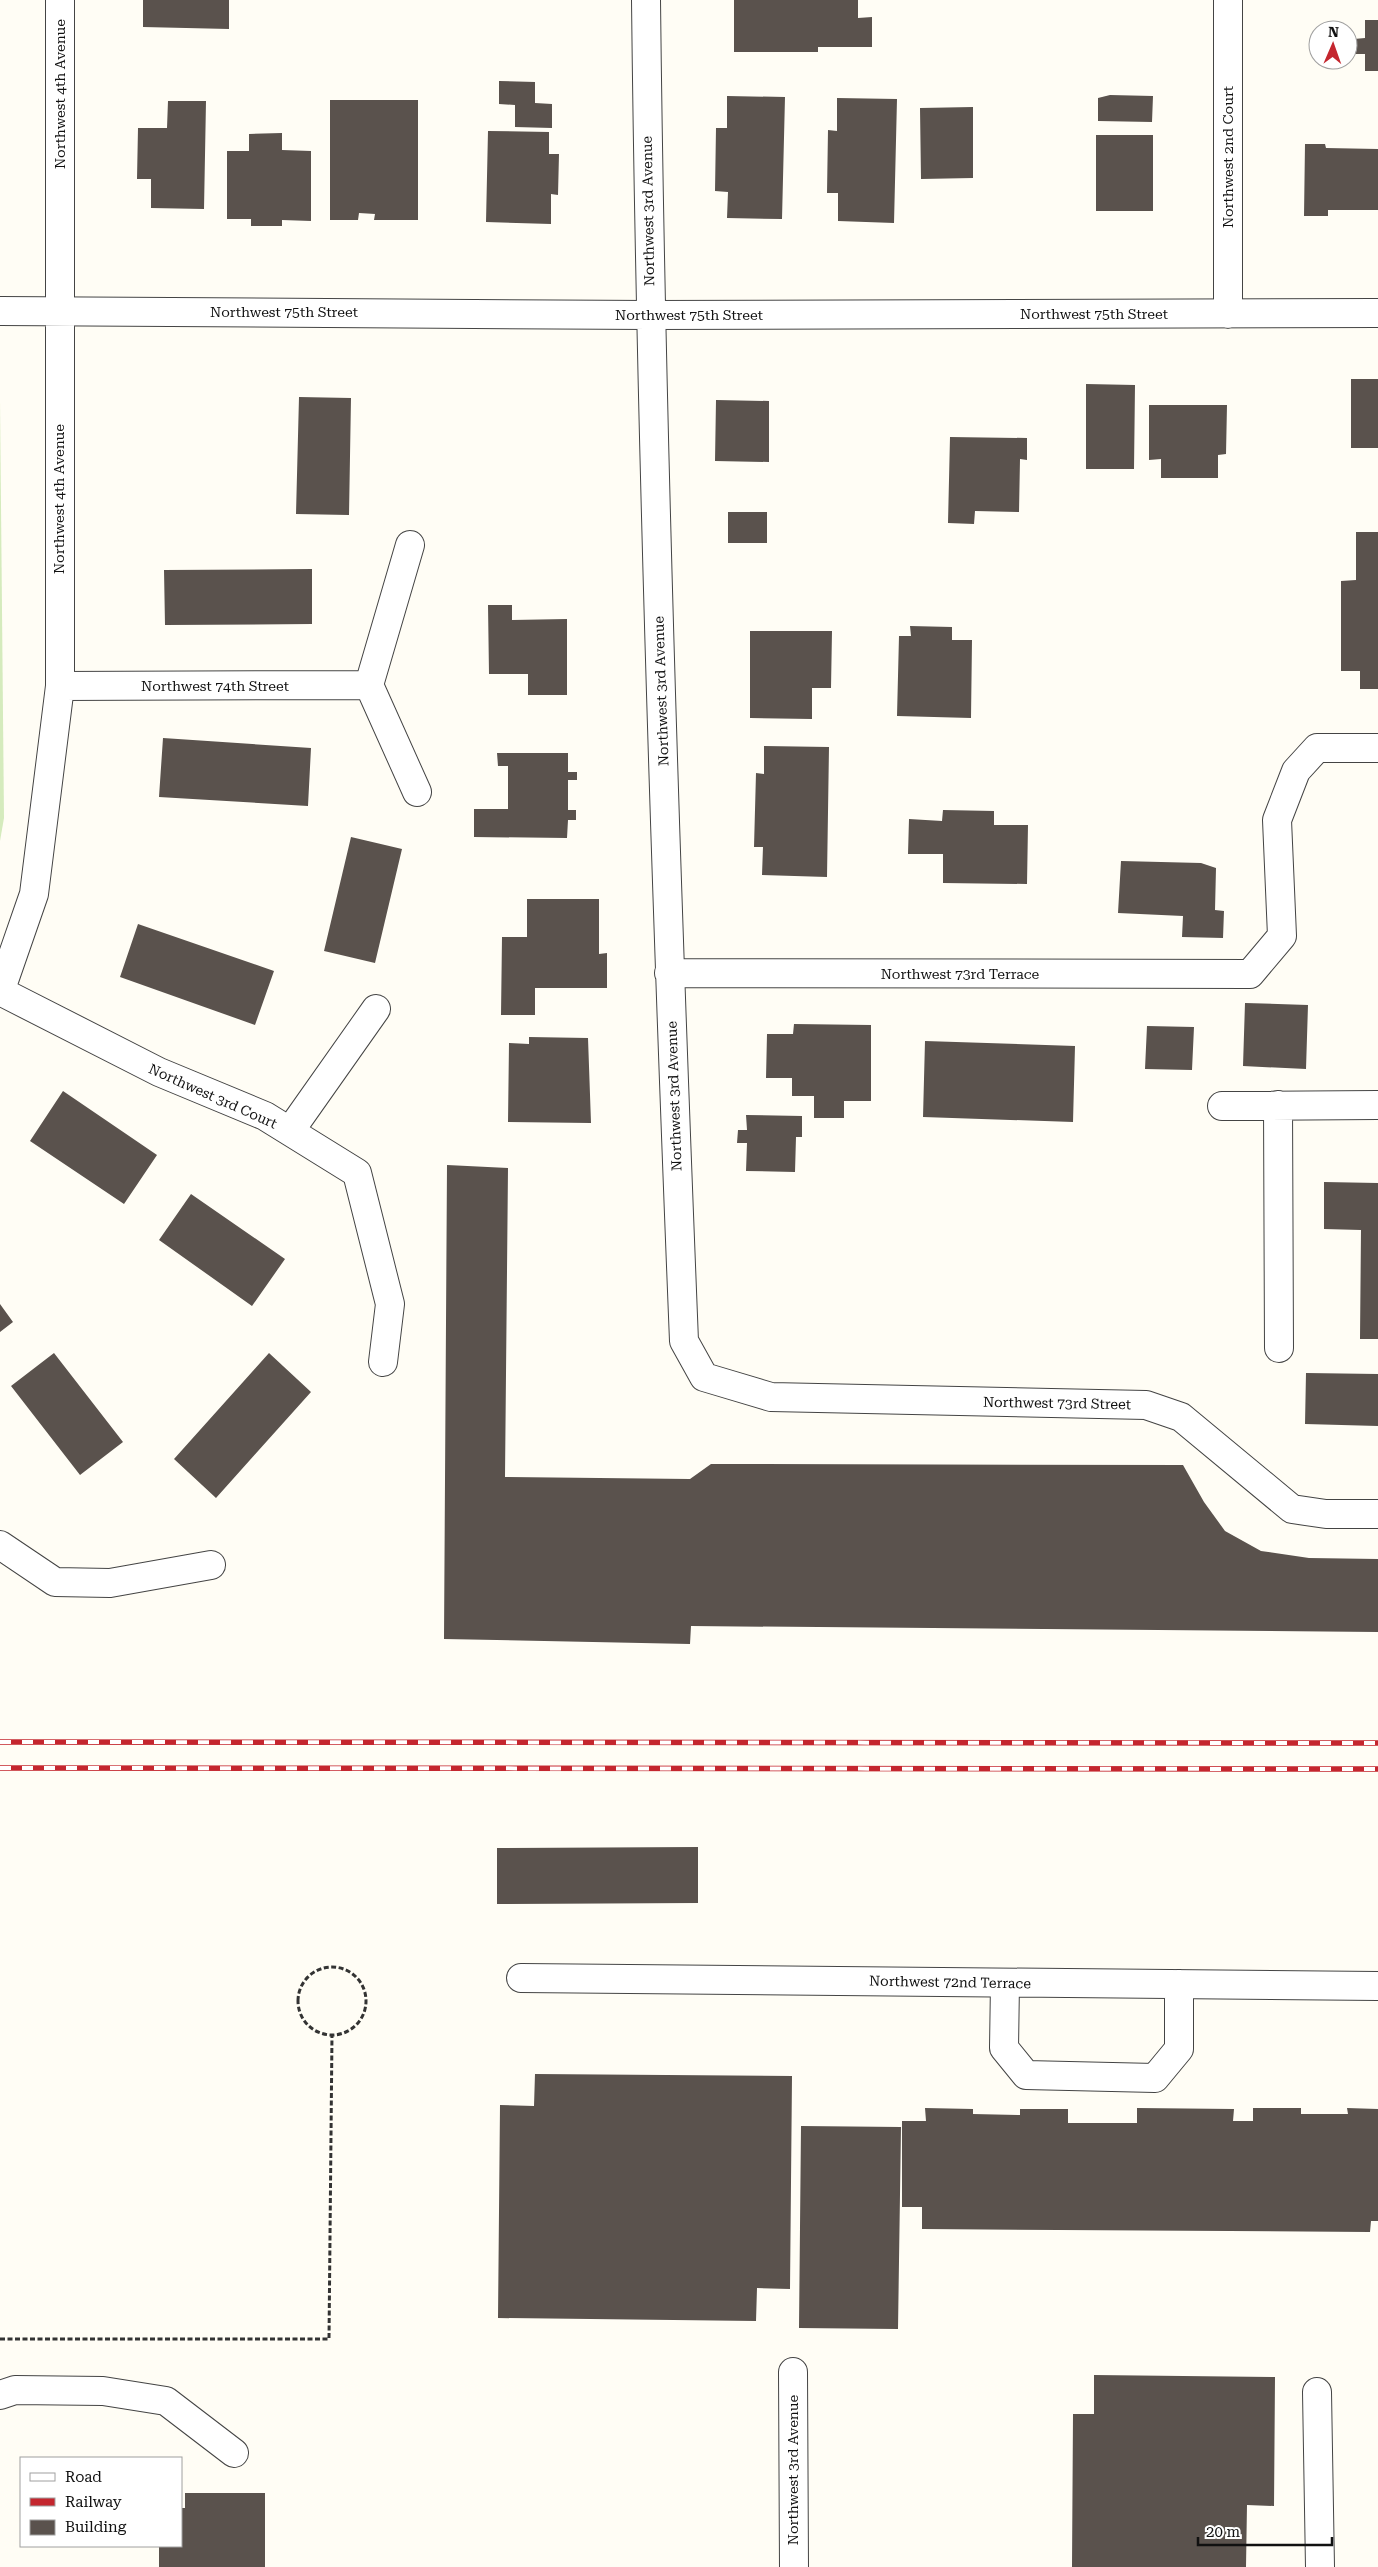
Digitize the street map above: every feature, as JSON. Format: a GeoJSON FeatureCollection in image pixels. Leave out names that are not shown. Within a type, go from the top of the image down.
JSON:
{"type":"FeatureCollection","features":[{"type":"Feature","properties":{"kind":"street","name":"Northwest 4th Avenue"},"geometry":{"type":"LineString","coordinates":[[0,992],[34,894],[60,686],[60,0]]}},
{"type":"Feature","properties":{"kind":"street","name":"Northwest 3rd Avenue"},"geometry":{"type":"LineString","coordinates":[[646,0],[650,315],[669,973],[684,1341],[704,1378]]}},
{"type":"Feature","properties":{"kind":"street","name":"Northwest 2nd Court"},"geometry":{"type":"LineString","coordinates":[[1228,0],[1228,314]]}},
{"type":"Feature","properties":{"kind":"street","name":"Northwest 75th Street"},"geometry":{"type":"LineString","coordinates":[[0,311],[650,315],[1378,313]]}},
{"type":"Feature","properties":{"kind":"street"},"geometry":{"type":"LineString","coordinates":[[410,545],[369,685],[417,792]]}},
{"type":"Feature","properties":{"kind":"street","name":"Northwest 74th Street"},"geometry":{"type":"LineString","coordinates":[[60,686],[369,685]]}},
{"type":"Feature","properties":{"kind":"street","name":"Northwest 73rd Terrace"},"geometry":{"type":"LineString","coordinates":[[669,973],[1250,974],[1282,936],[1277,820],[1296,771],[1318,748],[1378,748]]}},
{"type":"Feature","properties":{"kind":"street","name":"Northwest 3rd Court"},"geometry":{"type":"LineString","coordinates":[[0,992],[159,1072],[265,1116],[357,1173],[390,1304],[383,1362]]}},
{"type":"Feature","properties":{"kind":"street"},"geometry":{"type":"LineString","coordinates":[[290,1131],[376,1009]]}},
{"type":"Feature","properties":{"kind":"street"},"geometry":{"type":"LineString","coordinates":[[1278,1105],[1279,1348]]}},
{"type":"Feature","properties":{"kind":"street"},"geometry":{"type":"LineString","coordinates":[[1222,1106],[1378,1105]]}},
{"type":"Feature","properties":{"kind":"street","name":"Northwest 73rd Street"},"geometry":{"type":"LineString","coordinates":[[704,1378],[771,1398],[1146,1405],[1181,1417],[1292,1509],[1326,1514],[1378,1514]]}},
{"type":"Feature","properties":{"kind":"street"},"geometry":{"type":"LineString","coordinates":[[0,1545],[55,1582],[110,1583],[210,1565]]}},
{"type":"Feature","properties":{"kind":"street","name":"Northwest 72nd Terrace"},"geometry":{"type":"LineString","coordinates":[[521,1978],[1378,1986]]}},
{"type":"Feature","properties":{"kind":"street"},"geometry":{"type":"LineString","coordinates":[[1005,1983],[1004,2048],[1026,2075],[1155,2078],[1179,2049],[1179,1984]]}},
{"type":"Feature","properties":{"kind":"street","name":"Northwest 3rd Avenue"},"geometry":{"type":"LineString","coordinates":[[793,2372],[794,2567]]}},
{"type":"Feature","properties":{"kind":"street"},"geometry":{"type":"LineString","coordinates":[[0,2395],[15,2390],[103,2391],[166,2401],[234,2453]]}},
{"type":"Feature","properties":{"kind":"street"},"geometry":{"type":"LineString","coordinates":[[1318,2392],[1320,2567]]}},
{"type":"Feature","properties":{"kind":"path"},"geometry":{"type":"LineString","coordinates":[[335,1967],[356,1976],[366,1997],[361,2018],[353,2027],[343,2033],[332,2034],[321,2033],[304,2020],[298,1999],[303,1984],[314,1972],[335,1967]]}},
{"type":"Feature","properties":{"kind":"path"},"geometry":{"type":"LineString","coordinates":[[0,2339],[329,2339],[332,2034]]}},
{"type":"Feature","properties":{"kind":"green space"},"geometry":{"type":"Polygon","coordinates":[[[0,400],[4,818],[0,841],[0,400]]]}},
{"type":"Feature","properties":{"kind":"building"},"geometry":{"type":"Polygon","coordinates":[[[143,0],[229,0],[229,29],[143,27],[143,0]]]}},
{"type":"Feature","properties":{"kind":"building"},"geometry":{"type":"Polygon","coordinates":[[[734,0],[858,0],[858,18],[872,17],[872,47],[818,47],[818,52],[734,52],[734,0]]]}},
{"type":"Feature","properties":{"kind":"building"},"geometry":{"type":"Polygon","coordinates":[[[1365,20],[1378,20],[1378,71],[1365,71],[1365,54],[1358,54],[1358,39],[1365,38],[1365,20]]]}},
{"type":"Feature","properties":{"kind":"building"},"geometry":{"type":"Polygon","coordinates":[[[499,81],[535,82],[535,103],[552,104],[552,128],[515,127],[515,105],[499,104],[499,81]]]}},
{"type":"Feature","properties":{"kind":"building"},"geometry":{"type":"Polygon","coordinates":[[[1110,95],[1153,96],[1152,122],[1098,121],[1098,98],[1110,95]]]}},
{"type":"Feature","properties":{"kind":"building"},"geometry":{"type":"Polygon","coordinates":[[[727,96],[785,97],[782,219],[727,218],[728,192],[715,191],[716,128],[727,128],[727,96]]]}},
{"type":"Feature","properties":{"kind":"building"},"geometry":{"type":"Polygon","coordinates":[[[837,98],[897,99],[894,223],[838,221],[838,193],[827,193],[828,130],[837,131],[837,98]]]}},
{"type":"Feature","properties":{"kind":"building"},"geometry":{"type":"Polygon","coordinates":[[[330,100],[418,100],[418,220],[374,220],[375,214],[359,213],[358,220],[330,220],[330,100]]]}},
{"type":"Feature","properties":{"kind":"building"},"geometry":{"type":"Polygon","coordinates":[[[168,101],[206,101],[204,209],[151,208],[151,179],[137,179],[138,128],[167,128],[168,101]]]}},
{"type":"Feature","properties":{"kind":"building"},"geometry":{"type":"Polygon","coordinates":[[[973,107],[973,178],[921,179],[920,108],[973,107]]]}},
{"type":"Feature","properties":{"kind":"building"},"geometry":{"type":"Polygon","coordinates":[[[488,131],[549,132],[549,154],[559,154],[558,195],[551,194],[551,224],[486,222],[488,131]]]}},
{"type":"Feature","properties":{"kind":"building"},"geometry":{"type":"Polygon","coordinates":[[[282,133],[282,150],[311,151],[311,221],[282,220],[282,226],[251,226],[251,219],[227,219],[227,151],[249,151],[249,134],[282,133]]]}},
{"type":"Feature","properties":{"kind":"building"},"geometry":{"type":"Polygon","coordinates":[[[1096,135],[1153,135],[1153,211],[1096,211],[1096,135]]]}},
{"type":"Feature","properties":{"kind":"building"},"geometry":{"type":"Polygon","coordinates":[[[1305,144],[1325,144],[1326,148],[1378,149],[1378,210],[1328,210],[1328,216],[1304,216],[1305,144]]]}},
{"type":"Feature","properties":{"kind":"building"},"geometry":{"type":"Polygon","coordinates":[[[1351,379],[1378,379],[1378,448],[1351,448],[1351,379]]]}},
{"type":"Feature","properties":{"kind":"building"},"geometry":{"type":"Polygon","coordinates":[[[1086,384],[1135,385],[1134,469],[1086,469],[1086,384]]]}},
{"type":"Feature","properties":{"kind":"building"},"geometry":{"type":"Polygon","coordinates":[[[299,397],[351,398],[349,515],[296,514],[299,397]]]}},
{"type":"Feature","properties":{"kind":"building"},"geometry":{"type":"Polygon","coordinates":[[[716,400],[769,401],[769,462],[715,461],[716,400]]]}},
{"type":"Feature","properties":{"kind":"building"},"geometry":{"type":"Polygon","coordinates":[[[1149,405],[1227,405],[1226,454],[1218,455],[1218,478],[1161,478],[1161,459],[1149,460],[1149,405]]]}},
{"type":"Feature","properties":{"kind":"building"},"geometry":{"type":"Polygon","coordinates":[[[950,437],[1027,438],[1027,460],[1020,459],[1019,512],[975,511],[974,524],[948,523],[950,437]]]}},
{"type":"Feature","properties":{"kind":"building"},"geometry":{"type":"Polygon","coordinates":[[[728,512],[767,512],[767,543],[728,543],[728,512]]]}},
{"type":"Feature","properties":{"kind":"building"},"geometry":{"type":"Polygon","coordinates":[[[1356,532],[1378,532],[1378,689],[1360,689],[1360,671],[1341,671],[1341,581],[1356,580],[1356,532]]]}},
{"type":"Feature","properties":{"kind":"building"},"geometry":{"type":"Polygon","coordinates":[[[312,569],[312,624],[165,625],[164,570],[312,569]]]}},
{"type":"Feature","properties":{"kind":"building"},"geometry":{"type":"Polygon","coordinates":[[[488,605],[512,605],[512,620],[567,619],[567,695],[528,695],[528,674],[489,674],[488,605]]]}},
{"type":"Feature","properties":{"kind":"building"},"geometry":{"type":"Polygon","coordinates":[[[910,626],[952,627],[952,640],[972,640],[971,718],[897,716],[899,636],[911,636],[910,626]]]}},
{"type":"Feature","properties":{"kind":"building"},"geometry":{"type":"Polygon","coordinates":[[[750,631],[832,631],[831,688],[812,688],[812,719],[750,718],[750,631]]]}},
{"type":"Feature","properties":{"kind":"building"},"geometry":{"type":"Polygon","coordinates":[[[163,738],[311,748],[308,806],[159,797],[163,738]]]}},
{"type":"Feature","properties":{"kind":"building"},"geometry":{"type":"Polygon","coordinates":[[[764,746],[829,747],[827,877],[762,875],[763,847],[754,847],[756,773],[764,774],[764,746]]]}},
{"type":"Feature","properties":{"kind":"building"},"geometry":{"type":"Polygon","coordinates":[[[497,753],[568,753],[568,772],[577,772],[577,780],[568,780],[568,810],[576,810],[576,820],[568,820],[567,838],[474,837],[474,809],[508,809],[508,766],[498,766],[497,753]]]}},
{"type":"Feature","properties":{"kind":"building"},"geometry":{"type":"Polygon","coordinates":[[[943,810],[994,811],[994,825],[1028,825],[1027,884],[943,883],[943,854],[908,854],[909,819],[942,821],[943,810]]]}},
{"type":"Feature","properties":{"kind":"building"},"geometry":{"type":"Polygon","coordinates":[[[351,837],[402,849],[375,963],[324,951],[351,837]]]}},
{"type":"Feature","properties":{"kind":"building"},"geometry":{"type":"Polygon","coordinates":[[[1121,861],[1201,863],[1216,868],[1215,910],[1224,911],[1223,938],[1182,937],[1183,916],[1118,913],[1121,861]]]}},
{"type":"Feature","properties":{"kind":"building"},"geometry":{"type":"Polygon","coordinates":[[[527,899],[599,899],[599,954],[607,953],[607,988],[535,988],[535,1015],[501,1015],[502,937],[527,937],[527,899]]]}},
{"type":"Feature","properties":{"kind":"building"},"geometry":{"type":"Polygon","coordinates":[[[138,924],[274,971],[255,1025],[120,977],[138,924]]]}},
{"type":"Feature","properties":{"kind":"building"},"geometry":{"type":"Polygon","coordinates":[[[1245,1003],[1308,1005],[1306,1069],[1243,1066],[1245,1003]]]}},
{"type":"Feature","properties":{"kind":"building"},"geometry":{"type":"Polygon","coordinates":[[[794,1024],[871,1025],[871,1101],[844,1101],[844,1118],[814,1118],[814,1096],[792,1096],[792,1078],[766,1078],[767,1034],[793,1034],[794,1024]]]}},
{"type":"Feature","properties":{"kind":"building"},"geometry":{"type":"Polygon","coordinates":[[[1147,1026],[1194,1027],[1192,1070],[1145,1069],[1147,1026]]]}},
{"type":"Feature","properties":{"kind":"building"},"geometry":{"type":"Polygon","coordinates":[[[529,1037],[588,1038],[591,1123],[508,1122],[509,1043],[529,1044],[529,1037]]]}},
{"type":"Feature","properties":{"kind":"building"},"geometry":{"type":"Polygon","coordinates":[[[925,1041],[1075,1046],[1073,1122],[923,1117],[925,1041]]]}},
{"type":"Feature","properties":{"kind":"building"},"geometry":{"type":"Polygon","coordinates":[[[63,1091],[157,1155],[124,1204],[30,1141],[63,1091]]]}},
{"type":"Feature","properties":{"kind":"building"},"geometry":{"type":"Polygon","coordinates":[[[746,1115],[802,1116],[802,1137],[796,1137],[795,1172],[746,1171],[747,1143],[737,1143],[738,1130],[747,1130],[746,1115]]]}},
{"type":"Feature","properties":{"kind":"building"},"geometry":{"type":"Polygon","coordinates":[[[447,1165],[508,1168],[505,1477],[690,1479],[711,1464],[1183,1465],[1204,1502],[1225,1531],[1261,1551],[1309,1558],[1378,1559],[1378,1632],[691,1626],[690,1644],[444,1639],[447,1165]]]}},
{"type":"Feature","properties":{"kind":"building"},"geometry":{"type":"Polygon","coordinates":[[[1324,1182],[1378,1183],[1378,1339],[1360,1339],[1361,1230],[1324,1229],[1324,1182]]]}},
{"type":"Feature","properties":{"kind":"building"},"geometry":{"type":"Polygon","coordinates":[[[191,1194],[285,1259],[252,1306],[159,1240],[191,1194]]]}},
{"type":"Feature","properties":{"kind":"building"},"geometry":{"type":"Polygon","coordinates":[[[0,1304],[13,1322],[0,1332],[0,1304]]]}},
{"type":"Feature","properties":{"kind":"building"},"geometry":{"type":"Polygon","coordinates":[[[54,1353],[123,1442],[80,1475],[11,1386],[54,1353]]]}},
{"type":"Feature","properties":{"kind":"building"},"geometry":{"type":"Polygon","coordinates":[[[269,1353],[311,1392],[216,1498],[174,1459],[269,1353]]]}},
{"type":"Feature","properties":{"kind":"building"},"geometry":{"type":"Polygon","coordinates":[[[1306,1373],[1378,1374],[1378,1426],[1305,1424],[1306,1373]]]}},
{"type":"Feature","properties":{"kind":"building"},"geometry":{"type":"Polygon","coordinates":[[[698,1847],[698,1903],[497,1904],[497,1848],[698,1847]]]}},
{"type":"Feature","properties":{"kind":"building"},"geometry":{"type":"Polygon","coordinates":[[[535,2074],[792,2076],[790,2289],[757,2288],[756,2321],[498,2318],[500,2105],[534,2106],[535,2074]]]}},
{"type":"Feature","properties":{"kind":"building"},"geometry":{"type":"Polygon","coordinates":[[[925,2108],[973,2109],[973,2114],[1020,2115],[1020,2109],[1068,2109],[1068,2123],[1137,2123],[1137,2108],[1234,2109],[1233,2121],[1253,2121],[1253,2108],[1301,2108],[1301,2114],[1348,2114],[1347,2108],[1378,2109],[1378,2221],[1371,2221],[1370,2232],[922,2229],[922,2207],[902,2207],[902,2121],[926,2121],[925,2108]]]}},
{"type":"Feature","properties":{"kind":"building"},"geometry":{"type":"Polygon","coordinates":[[[801,2126],[901,2127],[898,2329],[799,2328],[801,2126]]]}},
{"type":"Feature","properties":{"kind":"building"},"geometry":{"type":"Polygon","coordinates":[[[1094,2375],[1275,2377],[1274,2506],[1247,2505],[1246,2567],[1072,2567],[1073,2414],[1094,2414],[1094,2375]]]}},
{"type":"Feature","properties":{"kind":"building"},"geometry":{"type":"Polygon","coordinates":[[[185,2493],[265,2493],[265,2567],[159,2567],[159,2547],[182,2547],[182,2508],[185,2508],[185,2493]]]}},
{"type":"Feature","properties":{"kind":"railway"},"geometry":{"type":"LineString","coordinates":[[0,1742],[1378,1743]]}},
{"type":"Feature","properties":{"kind":"railway"},"geometry":{"type":"LineString","coordinates":[[0,1768],[1378,1769]]}}]}
